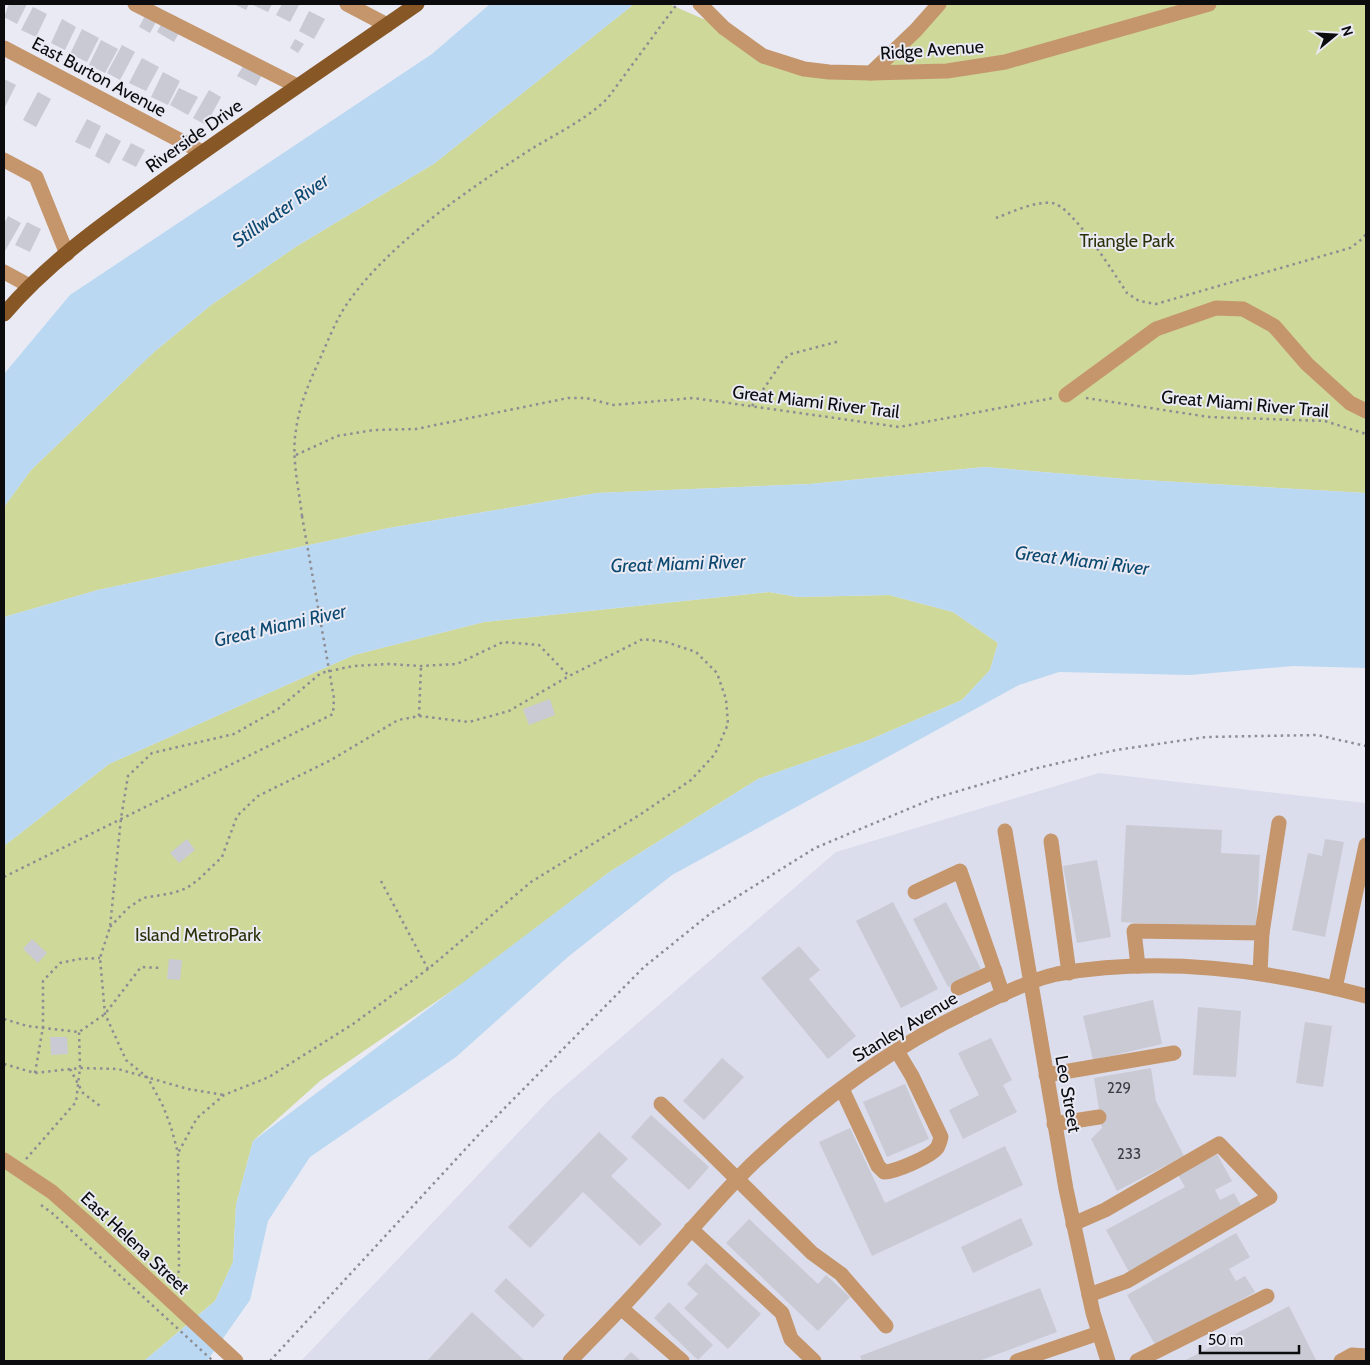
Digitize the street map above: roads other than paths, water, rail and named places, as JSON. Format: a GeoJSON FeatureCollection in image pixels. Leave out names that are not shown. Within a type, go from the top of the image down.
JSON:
{"type":"FeatureCollection","features":[{"type":"Feature","properties":{"kind":"main road","name":"Riverside Drive"},"geometry":{"type":"LineString","coordinates":[[4,314],[28,285],[104,223],[202,152],[417,4]]}},
{"type":"Feature","properties":{"kind":"street"},"geometry":{"type":"LineString","coordinates":[[135,4],[297,86]]}},
{"type":"Feature","properties":{"kind":"street"},"geometry":{"type":"LineString","coordinates":[[347,4],[387,24]]}},
{"type":"Feature","properties":{"kind":"street","name":"Ridge Avenue"},"geometry":{"type":"LineString","coordinates":[[700,4],[724,28],[763,56],[781,63],[829,72],[871,73],[947,71],[1005,62],[1209,4]]}},
{"type":"Feature","properties":{"kind":"street"},"geometry":{"type":"LineString","coordinates":[[871,73],[916,30],[939,4]]}},
{"type":"Feature","properties":{"kind":"street","name":"East Burton Avenue"},"geometry":{"type":"LineString","coordinates":[[4,48],[202,152]]}},
{"type":"Feature","properties":{"kind":"street"},"geometry":{"type":"LineString","coordinates":[[4,160],[36,177],[67,254]]}},
{"type":"Feature","properties":{"kind":"street"},"geometry":{"type":"LineString","coordinates":[[4,272],[28,285]]}},
{"type":"Feature","properties":{"kind":"street"},"geometry":{"type":"LineString","coordinates":[[1066,395],[1156,329],[1216,308],[1243,309],[1274,326],[1314,370],[1350,403],[1366,411]]}},
{"type":"Feature","properties":{"kind":"street"},"geometry":{"type":"LineString","coordinates":[[1260,973],[1262,933],[1279,823]]}},
{"type":"Feature","properties":{"kind":"street","name":"Leo Street"},"geometry":{"type":"LineString","coordinates":[[1005,831],[1054,1124],[1073,1224],[1089,1295],[1108,1361]]}},
{"type":"Feature","properties":{"kind":"street"},"geometry":{"type":"LineString","coordinates":[[1051,841],[1069,973]]}},
{"type":"Feature","properties":{"kind":"street"},"geometry":{"type":"LineString","coordinates":[[1335,988],[1366,845]]}},
{"type":"Feature","properties":{"kind":"street"},"geometry":{"type":"LineString","coordinates":[[915,892],[960,871],[1003,995]]}},
{"type":"Feature","properties":{"kind":"street"},"geometry":{"type":"LineString","coordinates":[[1138,966],[1134,932],[1262,933]]}},
{"type":"Feature","properties":{"kind":"street","name":"Stanley Avenue"},"geometry":{"type":"LineString","coordinates":[[570,1361],[621,1308],[691,1229],[789,1130],[842,1088],[897,1051],[956,1016],[1054,975],[1138,966],[1191,966],[1260,973],[1366,996]]}},
{"type":"Feature","properties":{"kind":"street"},"geometry":{"type":"LineString","coordinates":[[958,988],[995,971]]}},
{"type":"Feature","properties":{"kind":"street"},"geometry":{"type":"LineString","coordinates":[[842,1088],[878,1166],[884,1172],[892,1172],[932,1153],[938,1147],[941,1137],[912,1076],[897,1051]]}},
{"type":"Feature","properties":{"kind":"street"},"geometry":{"type":"LineString","coordinates":[[1046,1075],[1174,1053]]}},
{"type":"Feature","properties":{"kind":"street"},"geometry":{"type":"LineString","coordinates":[[661,1104],[812,1252],[842,1274],[886,1326]]}},
{"type":"Feature","properties":{"kind":"street"},"geometry":{"type":"LineString","coordinates":[[1054,1124],[1099,1117]]}},
{"type":"Feature","properties":{"kind":"street"},"geometry":{"type":"LineString","coordinates":[[1073,1224],[1105,1210],[1219,1144],[1270,1198],[1127,1281],[1089,1295]]}},
{"type":"Feature","properties":{"kind":"street","name":"East Helena Street"},"geometry":{"type":"LineString","coordinates":[[4,1160],[52,1192],[236,1361]]}},
{"type":"Feature","properties":{"kind":"street"},"geometry":{"type":"LineString","coordinates":[[691,1229],[782,1314],[791,1339],[814,1361]]}},
{"type":"Feature","properties":{"kind":"street"},"geometry":{"type":"LineString","coordinates":[[1137,1361],[1267,1296]]}},
{"type":"Feature","properties":{"kind":"street"},"geometry":{"type":"LineString","coordinates":[[621,1308],[682,1361]]}},
{"type":"Feature","properties":{"kind":"street"},"geometry":{"type":"LineString","coordinates":[[1017,1361],[1099,1333]]}},
{"type":"Feature","properties":{"kind":"street"},"geometry":{"type":"LineString","coordinates":[[1341,1361],[1352,1355],[1366,1356]]}},
{"type":"Feature","properties":{"kind":"water","name":"Stillwater River"},"geometry":{"type":"Polygon","coordinates":[[[490,4],[634,4],[435,163],[297,246],[211,305],[154,352],[31,470],[4,507],[4,374],[70,295],[432,54],[490,4]]]}},
{"type":"Feature","properties":{"kind":"water","name":"Great Miami River"},"geometry":{"type":"Polygon","coordinates":[[[985,467],[1126,479],[1366,493],[1366,668],[1293,666],[1190,675],[1059,672],[1019,685],[672,875],[569,956],[456,1057],[310,1157],[268,1221],[250,1300],[207,1361],[144,1361],[215,1301],[233,1262],[236,1205],[253,1141],[608,873],[758,779],[869,740],[962,700],[990,670],[998,643],[953,612],[889,595],[798,597],[769,592],[484,622],[354,655],[109,764],[4,846],[4,617],[98,590],[389,528],[597,493],[810,484],[985,467]]]}},
{"type":"Feature","properties":{"kind":"park label","name":"Triangle Park"},"geometry":{"type":"Point","coordinates":[1127,241]}},
{"type":"Feature","properties":{"kind":"park label","name":"Island MetroPark"},"geometry":{"type":"Point","coordinates":[198,935]}}]}
